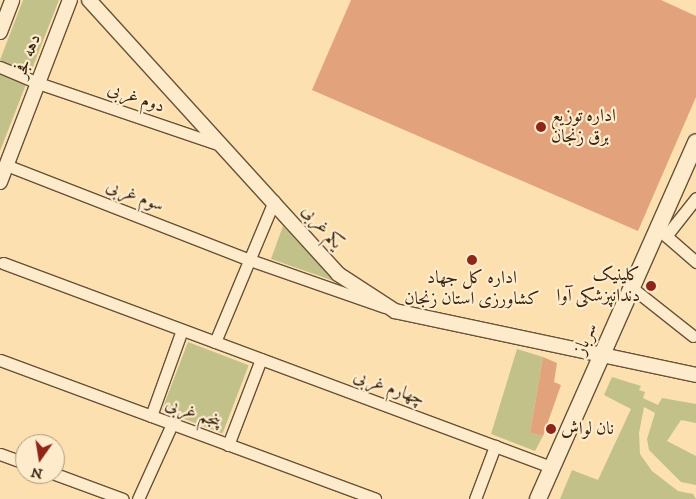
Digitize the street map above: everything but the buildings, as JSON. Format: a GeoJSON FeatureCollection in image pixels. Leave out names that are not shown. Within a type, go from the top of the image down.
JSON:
{"type":"FeatureCollection","features":[{"type":"Feature","properties":{"kind":"main road","name":"سرباز"},"geometry":{"type":"LineString","coordinates":[[538,499],[631,287],[662,232],[696,142]]}},
{"type":"Feature","properties":{"kind":"street","name":"دهه فجر"},"geometry":{"type":"LineString","coordinates":[[0,32],[12,0]]}},
{"type":"Feature","properties":{"kind":"street","name":"دهه فجر"},"geometry":{"type":"LineString","coordinates":[[0,182],[70,0]]}},
{"type":"Feature","properties":{"kind":"street","name":"یکم غربی"},"geometry":{"type":"LineString","coordinates":[[89,0],[274,200],[338,274],[395,311],[696,375]]}},
{"type":"Feature","properties":{"kind":"street","name":"دوم غربی"},"geometry":{"type":"LineString","coordinates":[[0,67],[38,83],[224,146]]}},
{"type":"Feature","properties":{"kind":"street","name":"سوم غربی"},"geometry":{"type":"LineString","coordinates":[[6,165],[250,260],[395,311]]}},
{"type":"Feature","properties":{"kind":"street"},"geometry":{"type":"LineString","coordinates":[[696,198],[662,232],[696,262]]}},
{"type":"Feature","properties":{"kind":"street"},"geometry":{"type":"LineString","coordinates":[[215,342],[274,200]]}},
{"type":"Feature","properties":{"kind":"street","name":"چهارم غربی"},"geometry":{"type":"LineString","coordinates":[[3,263],[551,467]]}},
{"type":"Feature","properties":{"kind":"street"},"geometry":{"type":"LineString","coordinates":[[631,287],[693,336]]}},
{"type":"Feature","properties":{"kind":"street"},"geometry":{"type":"LineString","coordinates":[[151,416],[182,330]]}},
{"type":"Feature","properties":{"kind":"street"},"geometry":{"type":"LineString","coordinates":[[228,445],[261,359]]}},
{"type":"Feature","properties":{"kind":"street","name":"پنجم غربی"},"geometry":{"type":"LineString","coordinates":[[0,360],[375,499]]}},
{"type":"Feature","properties":{"kind":"street"},"geometry":{"type":"LineString","coordinates":[[138,499],[172,424]]}},
{"type":"Feature","properties":{"kind":"street"},"geometry":{"type":"LineString","coordinates":[[475,499],[495,446]]}},
{"type":"Feature","properties":{"kind":"street"},"geometry":{"type":"LineString","coordinates":[[0,454],[15,459]]}},
{"type":"Feature","properties":{"kind":"street"},"geometry":{"type":"LineString","coordinates":[[65,478],[123,499]]}},
{"type":"Feature","properties":{"kind":"shaded area"},"geometry":{"type":"Polygon","coordinates":[[[23,0],[59,0],[0,151],[0,60],[23,0]]]}},
{"type":"Feature","properties":{"kind":"shaded area"},"geometry":{"type":"Polygon","coordinates":[[[283,226],[334,281],[271,259],[283,226]]]}},
{"type":"Feature","properties":{"kind":"shaded area"},"geometry":{"type":"Polygon","coordinates":[[[188,342],[249,365],[223,433],[162,410],[188,342]]]}},
{"type":"Feature","properties":{"kind":"shaded area"},"geometry":{"type":"Polygon","coordinates":[[[517,349],[543,357],[530,433],[543,436],[535,451],[491,434],[517,349]]]}},
{"type":"Feature","properties":{"kind":"shaded area"},"geometry":{"type":"Polygon","coordinates":[[[612,377],[641,386],[639,390],[645,392],[643,398],[658,405],[662,398],[696,404],[696,423],[681,420],[667,441],[696,456],[696,485],[681,482],[649,450],[647,439],[655,413],[644,407],[639,433],[640,454],[652,471],[678,491],[693,494],[696,499],[560,499],[572,470],[598,480],[631,409],[604,395],[612,377]]]}},
{"type":"Feature","properties":{"kind":"place","name":"اداره توزیع برق زنجان"},"geometry":{"type":"Point","coordinates":[541,127]}},
{"type":"Feature","properties":{"kind":"place","name":"اداره کل جهاد کشاورزی استان زنجان"},"geometry":{"type":"Point","coordinates":[472,260]}},
{"type":"Feature","properties":{"kind":"place","name":"کلینیک دندانپزشکی آوا"},"geometry":{"type":"Point","coordinates":[651,286]}},
{"type":"Feature","properties":{"kind":"place","name":"نان لواش"},"geometry":{"type":"Point","coordinates":[551,429]}}]}
